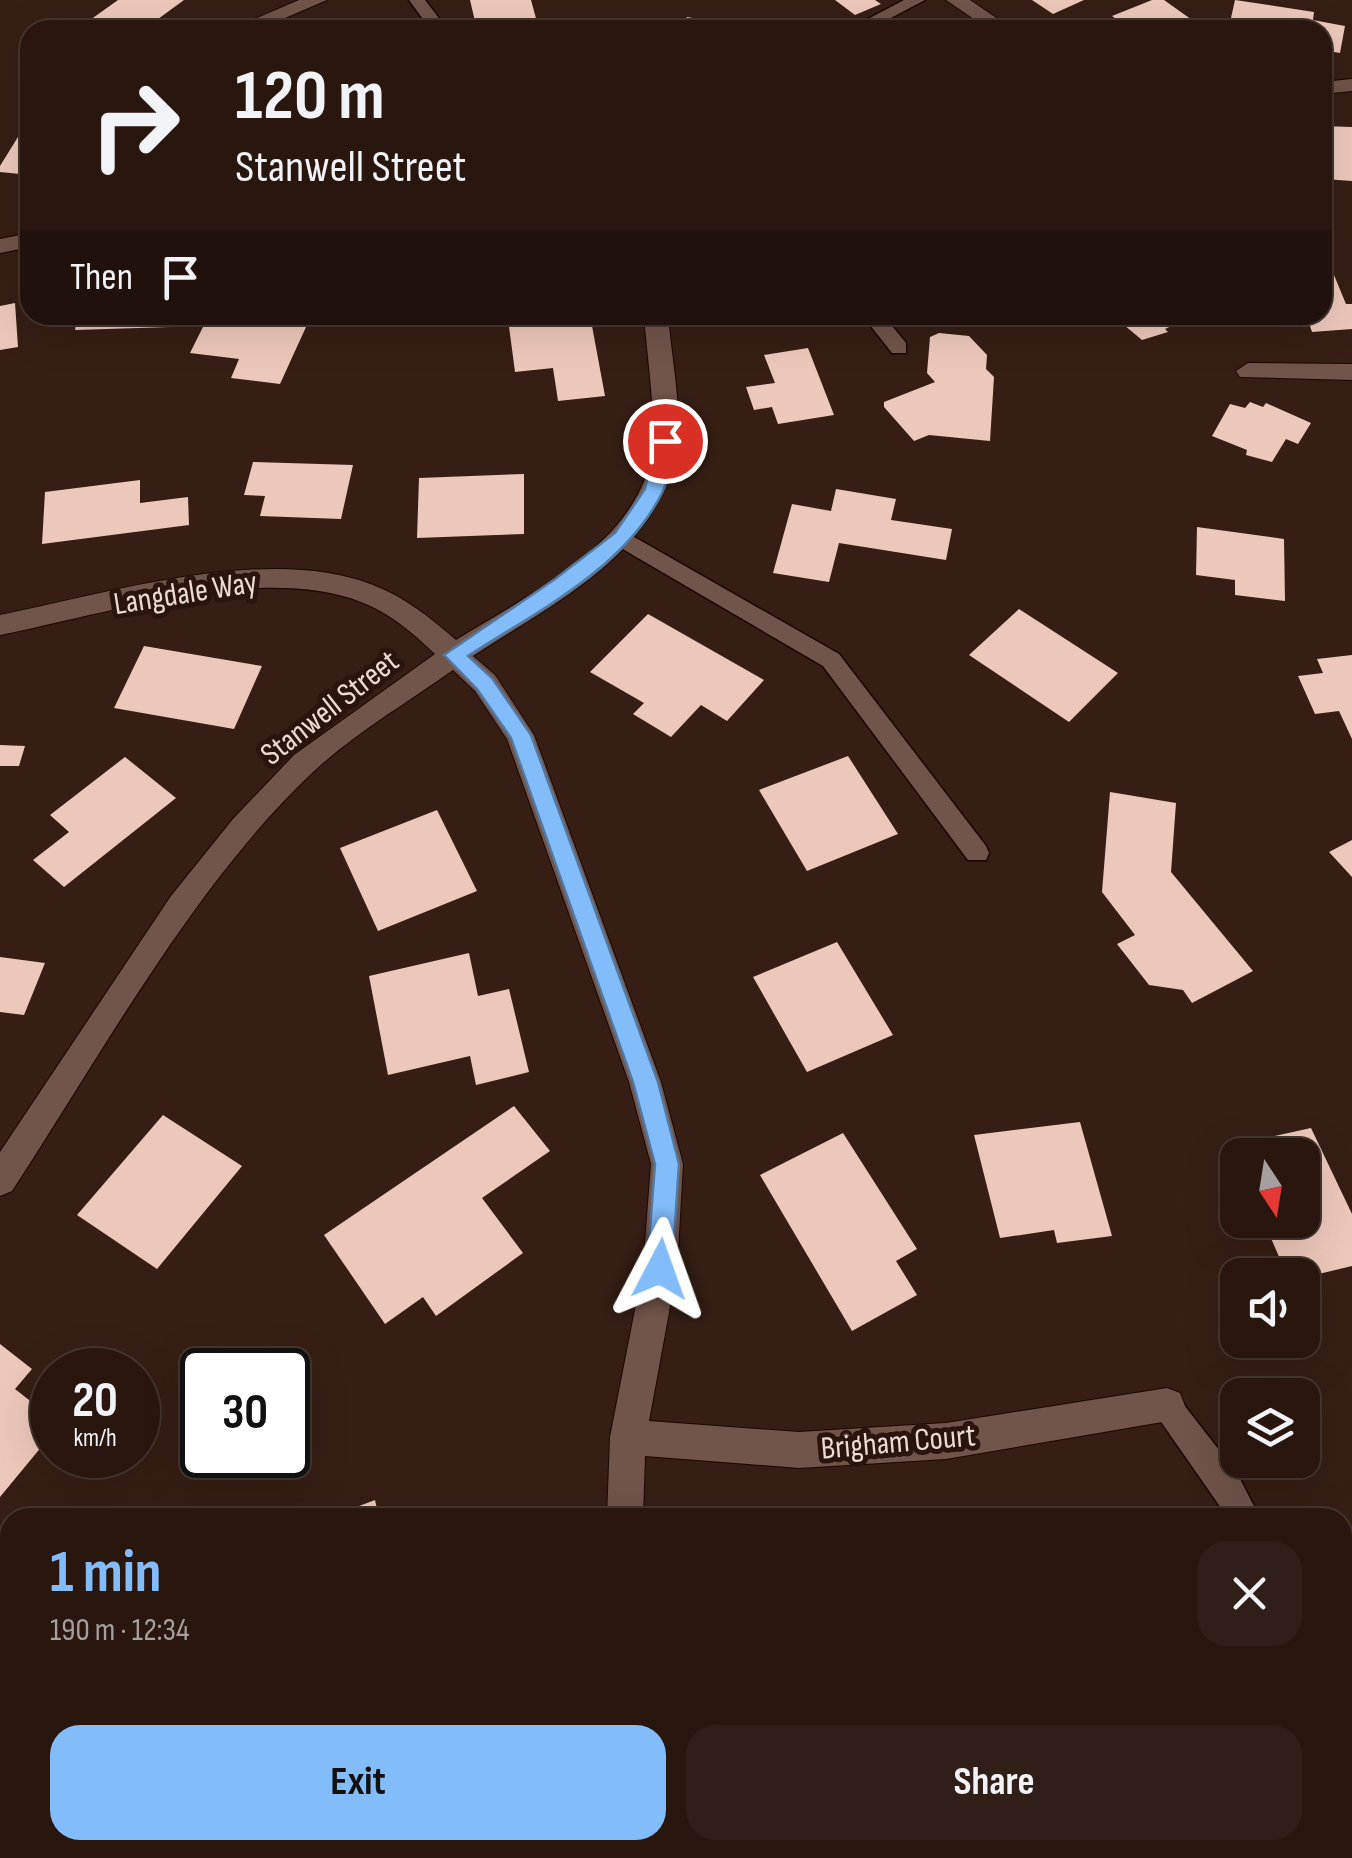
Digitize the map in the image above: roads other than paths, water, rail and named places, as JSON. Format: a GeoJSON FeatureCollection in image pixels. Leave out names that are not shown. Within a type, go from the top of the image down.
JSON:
{"type":"FeatureCollection","features":[{"type":"Feature","properties":{"kind":"street"},"geometry":{"type":"LineString","coordinates":[[265,20],[316,0]]}},
{"type":"Feature","properties":{"kind":"street"},"geometry":{"type":"LineString","coordinates":[[956,0],[988,20]]}},
{"type":"Feature","properties":{"kind":"street","name":"Stanwell Street"},"geometry":{"type":"LineString","coordinates":[[0,1180],[182,905],[243,827],[304,763],[454,655],[562,585],[622,538],[654,490],[665,441],[657,325]]}},
{"type":"Feature","properties":{"kind":"street"},"geometry":{"type":"LineString","coordinates":[[1248,371],[1352,372]]}},
{"type":"Feature","properties":{"kind":"street","name":"Langdale Way"},"geometry":{"type":"LineString","coordinates":[[0,625],[240,578],[304,581],[365,592],[411,616],[485,683],[520,735],[646,1082],[667,1164],[660,1269],[628,1437],[626,1508]]}},
{"type":"Feature","properties":{"kind":"street","name":"Brigham Court"},"geometry":{"type":"LineString","coordinates":[[628,1437],[798,1450],[946,1441],[1167,1406]]}},
{"type":"Feature","properties":{"kind":"lane"},"geometry":{"type":"LineString","coordinates":[[417,0],[432,20]]}},
{"type":"Feature","properties":{"kind":"lane"},"geometry":{"type":"LineString","coordinates":[[876,20],[917,0]]}},
{"type":"Feature","properties":{"kind":"lane"},"geometry":{"type":"LineString","coordinates":[[880,325],[899,348]]}},
{"type":"Feature","properties":{"kind":"lane"},"geometry":{"type":"LineString","coordinates":[[622,538],[831,660],[977,853]]}},
{"type":"Feature","properties":{"kind":"lane"},"geometry":{"type":"LineString","coordinates":[[1167,1406],[1226,1484],[1239,1508]]}}]}
